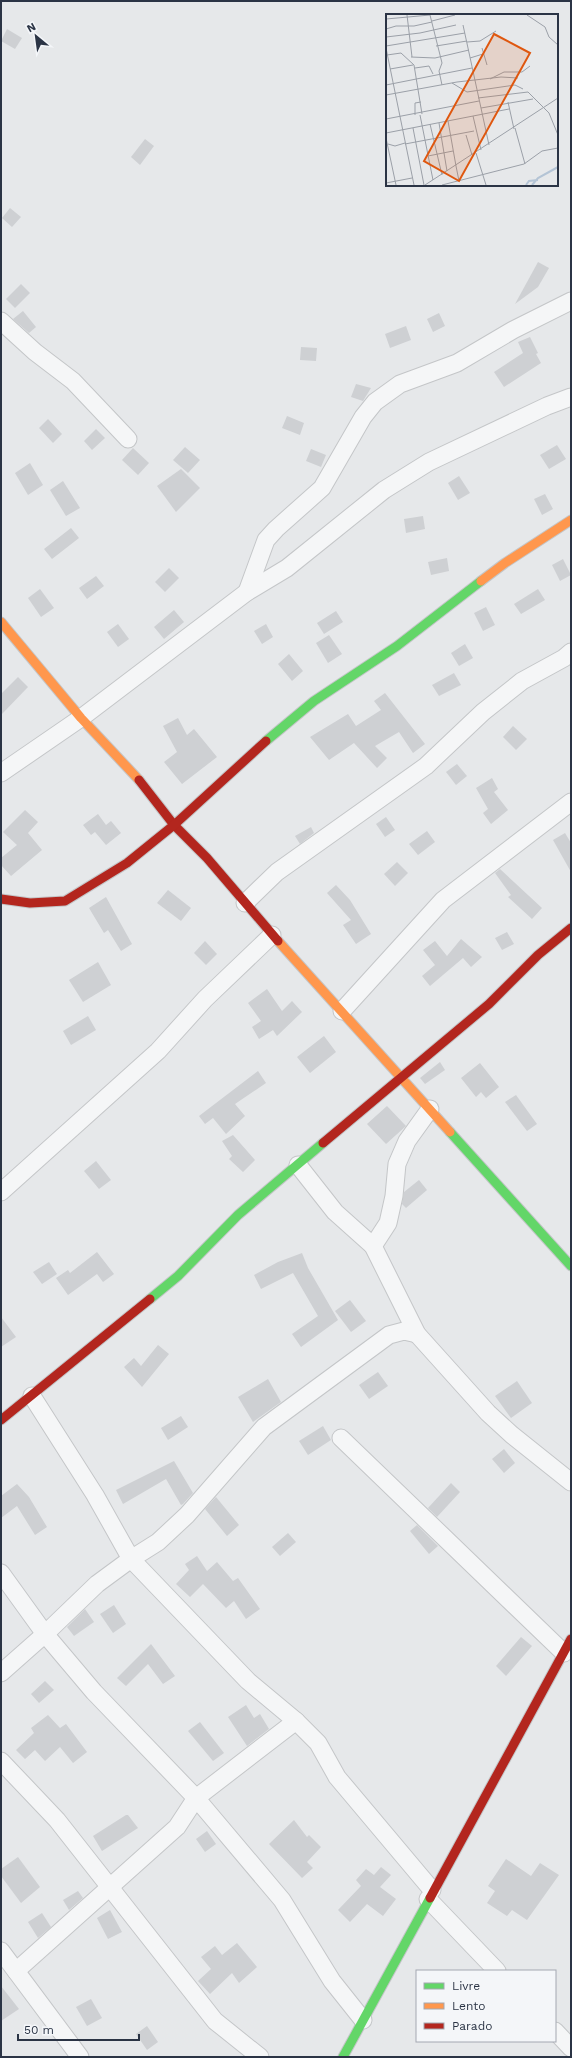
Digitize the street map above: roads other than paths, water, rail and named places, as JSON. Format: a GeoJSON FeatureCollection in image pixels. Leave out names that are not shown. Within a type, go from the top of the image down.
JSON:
{"type":"FeatureCollection","features":[{"type":"Feature","properties":{"kind":"street"},"geometry":{"type":"LineString","coordinates":[[247,592],[266,540],[276,529],[322,488],[363,417],[375,402],[400,384],[457,363],[513,330],[571,301]]}},
{"type":"Feature","properties":{"kind":"street"},"geometry":{"type":"LineString","coordinates":[[2,326],[73,380],[128,439]]}},
{"type":"Feature","properties":{"kind":"street"},"geometry":{"type":"LineString","coordinates":[[1,773],[81,718],[247,592],[287,568],[384,490],[429,462],[547,406],[571,398]]}},
{"type":"Feature","properties":{"kind":"street"},"geometry":{"type":"LineString","coordinates":[[1,899],[30,903],[65,901],[127,863],[174,825],[241,762],[314,701],[397,646],[505,563],[571,520]]}},
{"type":"Feature","properties":{"kind":"street"},"geometry":{"type":"LineString","coordinates":[[1,622],[81,718],[131,769],[174,825],[207,858],[272,935],[403,1078],[571,1266]]}},
{"type":"Feature","properties":{"kind":"street"},"geometry":{"type":"LineString","coordinates":[[245,903],[277,872],[426,766],[483,712],[522,681],[564,658],[571,652]]}},
{"type":"Feature","properties":{"kind":"street"},"geometry":{"type":"LineString","coordinates":[[342,1011],[444,900],[571,802]]}},
{"type":"Feature","properties":{"kind":"street"},"geometry":{"type":"LineString","coordinates":[[1,1420],[178,1276],[238,1215],[403,1078],[489,1004],[538,956],[571,928]]}},
{"type":"Feature","properties":{"kind":"street"},"geometry":{"type":"LineString","coordinates":[[1,1192],[158,1051],[205,999],[272,935]]}},
{"type":"Feature","properties":{"kind":"street"},"geometry":{"type":"LineString","coordinates":[[373,1246],[388,1222],[394,1196],[397,1164],[408,1141],[430,1109]]}},
{"type":"Feature","properties":{"kind":"street"},"geometry":{"type":"LineString","coordinates":[[298,1165],[335,1212],[373,1246],[417,1334],[488,1413],[512,1435],[571,1482]]}},
{"type":"Feature","properties":{"kind":"street"},"geometry":{"type":"LineString","coordinates":[[1,1672],[45,1634],[97,1584],[131,1558],[158,1542],[187,1515],[264,1427],[389,1335],[404,1331],[417,1334]]}},
{"type":"Feature","properties":{"kind":"street"},"geometry":{"type":"LineString","coordinates":[[32,1396],[95,1495],[131,1558],[248,1682],[296,1721],[318,1743],[337,1776],[430,1894],[496,1970]]}},
{"type":"Feature","properties":{"kind":"street"},"geometry":{"type":"LineString","coordinates":[[341,1438],[567,1646],[430,1894],[343,2057]]}},
{"type":"Feature","properties":{"kind":"street"},"geometry":{"type":"LineString","coordinates":[[1,1573],[45,1634],[94,1692],[196,1798],[282,1900],[332,1981],[363,2020]]}},
{"type":"Feature","properties":{"kind":"street"},"geometry":{"type":"LineString","coordinates":[[16,1971],[176,1827],[196,1798],[296,1721]]}},
{"type":"Feature","properties":{"kind":"street"},"geometry":{"type":"LineString","coordinates":[[1,1761],[56,1820],[111,1887],[215,2021],[260,2057]]}},
{"type":"Feature","properties":{"kind":"street"},"geometry":{"type":"LineString","coordinates":[[1,1951],[80,2057]]}},
{"type":"Feature","properties":{"kind":"street"},"geometry":{"type":"LineString","coordinates":[[556,2032],[571,2048]]}}]}
